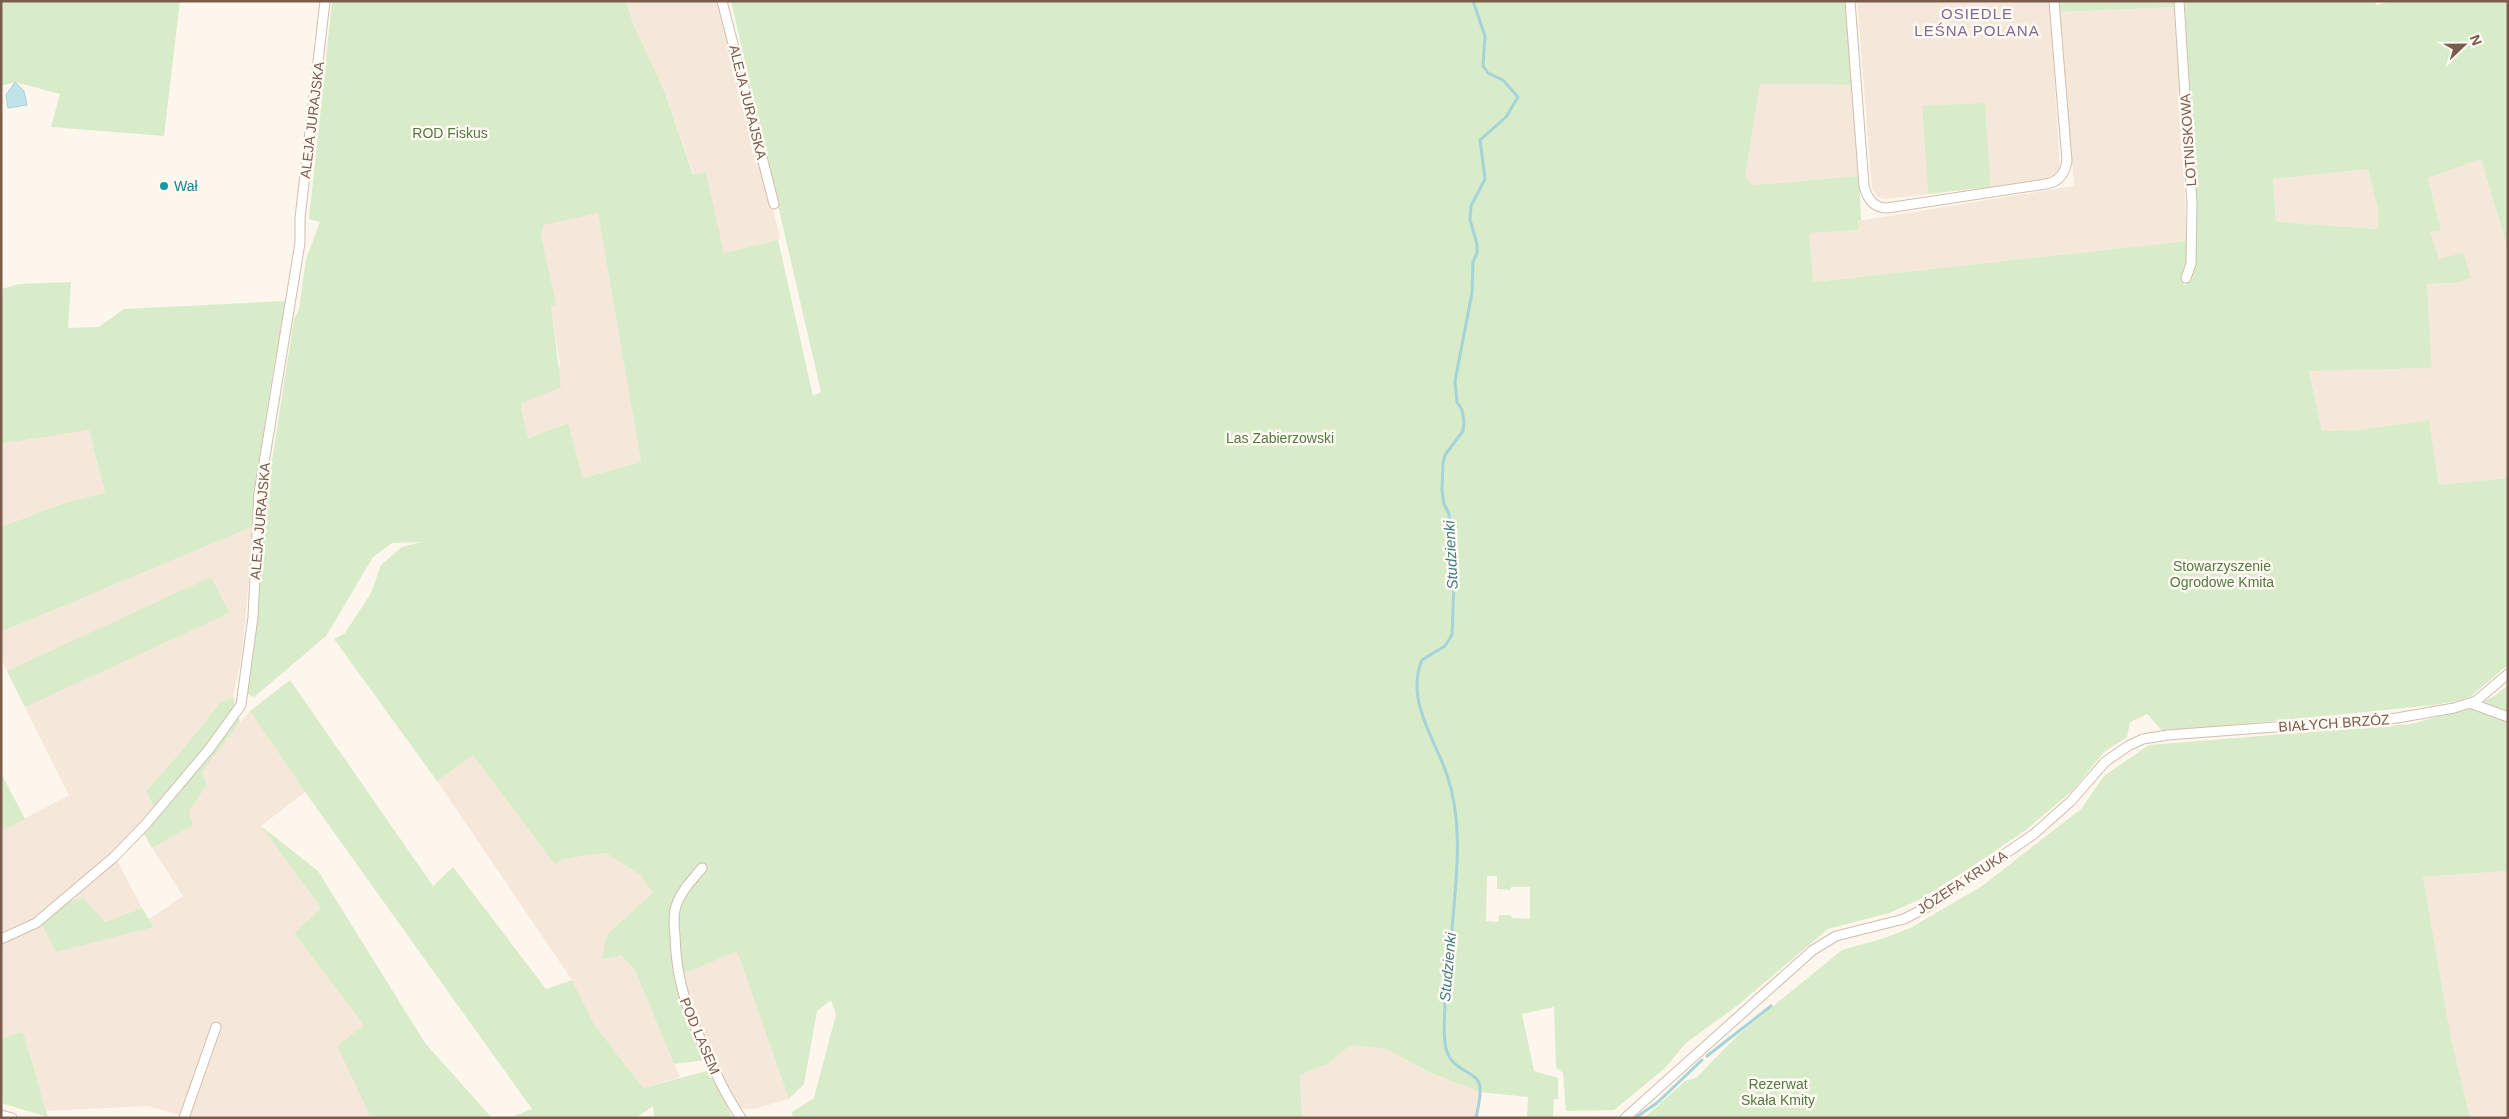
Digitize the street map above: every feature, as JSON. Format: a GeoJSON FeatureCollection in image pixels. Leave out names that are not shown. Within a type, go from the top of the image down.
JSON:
{"type":"FeatureCollection","features":[{"type":"Feature","properties":{"kind":"street","name":"ALEJA JURAJSKA"},"geometry":{"type":"LineString","coordinates":[[1,939],[36,923],[114,857],[146,824],[204,755],[241,705],[253,617],[259,493],[300,243],[300,218],[325,1]]}},
{"type":"Feature","properties":{"kind":"street","name":"ALEJA JURAJSKA"},"geometry":{"type":"LineString","coordinates":[[722,1],[774,204]]}},
{"type":"Feature","properties":{"kind":"street"},"geometry":{"type":"LineString","coordinates":[[1850,1],[1864,186],[1872,202],[1881,208],[1886,208],[2046,184],[2055,181],[2063,173],[2066,161],[2054,1]]}},
{"type":"Feature","properties":{"kind":"street","name":"LOTNISKOWA"},"geometry":{"type":"LineString","coordinates":[[2179,1],[2192,204],[2191,264],[2186,278]]}},
{"type":"Feature","properties":{"kind":"street","name":"BIAŁYCH BRZÓZ"},"geometry":{"type":"LineString","coordinates":[[2148,738],[2276,726],[2397,718],[2454,708],[2476,701],[2507,675]]}},
{"type":"Feature","properties":{"kind":"street"},"geometry":{"type":"LineString","coordinates":[[2470,703],[2508,717]]}},
{"type":"Feature","properties":{"kind":"street","name":"JÓZEFA KRUKA"},"geometry":{"type":"LineString","coordinates":[[1625,1118],[1814,950],[1836,936],[1904,919],[1929,906],[2034,834],[2071,801],[2105,762],[2128,746],[2148,738]]}},
{"type":"Feature","properties":{"kind":"street","name":"POD LASEM"},"geometry":{"type":"LineString","coordinates":[[702,868],[682,892],[675,907],[675,952],[678,974],[684,1003],[696,1032],[727,1097],[741,1118]]}},
{"type":"Feature","properties":{"kind":"street"},"geometry":{"type":"LineString","coordinates":[[184,1118],[216,1027]]}},
{"type":"Feature","properties":{"kind":"street"},"geometry":{"type":"LineString","coordinates":[[1,1115],[12,1118]]}},
{"type":"Feature","properties":{"kind":"shaded area"},"geometry":{"type":"Polygon","coordinates":[[[626,1],[722,1],[780,238],[778,240],[724,253],[706,172],[694,176],[665,93],[633,23],[626,1]]]}},
{"type":"Feature","properties":{"kind":"shaded area"},"geometry":{"type":"Polygon","coordinates":[[[1857,1],[2050,1],[2060,172],[2053,177],[1991,187],[1985,104],[1922,106],[1928,194],[1885,199],[1878,197],[1872,189],[1857,1]]]}},
{"type":"Feature","properties":{"kind":"shaded area"},"geometry":{"type":"Polygon","coordinates":[[[2176,7],[2187,241],[1812,282],[1809,233],[1858,230],[1858,221],[2074,186],[2060,12],[2176,7]]]}},
{"type":"Feature","properties":{"kind":"shaded area"},"geometry":{"type":"Polygon","coordinates":[[[1760,84],[1853,85],[1859,176],[1754,185],[1745,178],[1760,84]]]}},
{"type":"Feature","properties":{"kind":"shaded area"},"geometry":{"type":"Polygon","coordinates":[[[2481,159],[2508,249],[2508,478],[2439,485],[2429,420],[2358,430],[2322,431],[2309,370],[2432,368],[2427,284],[2455,283],[2439,260],[2430,231],[2441,231],[2428,178],[2481,159]]]}},
{"type":"Feature","properties":{"kind":"shaded area"},"geometry":{"type":"Polygon","coordinates":[[[2368,169],[2378,209],[2378,229],[2276,222],[2273,179],[2368,169]]]}},
{"type":"Feature","properties":{"kind":"shaded area"},"geometry":{"type":"Polygon","coordinates":[[[598,212],[641,462],[583,478],[568,423],[527,438],[521,409],[522,403],[560,366],[551,306],[555,304],[541,234],[544,225],[598,212]]]}},
{"type":"Feature","properties":{"kind":"shaded area"},"geometry":{"type":"Polygon","coordinates":[[[89,430],[105,494],[64,503],[1,527],[1,444],[89,430]]]}},
{"type":"Feature","properties":{"kind":"shaded area"},"geometry":{"type":"Polygon","coordinates":[[[254,526],[242,654],[233,697],[220,703],[146,791],[154,807],[141,825],[144,834],[117,860],[142,908],[105,922],[56,951],[154,927],[149,919],[183,896],[152,848],[193,825],[189,811],[207,785],[202,772],[216,751],[250,711],[305,792],[261,826],[321,908],[294,933],[365,1026],[370,1115],[382,1118],[189,1118],[148,1106],[46,1111],[23,1031],[1,1039],[1,831],[69,795],[1,659],[1,632],[254,526]]]}},
{"type":"Feature","properties":{"kind":"shaded area"},"geometry":{"type":"Polygon","coordinates":[[[473,755],[555,865],[563,859],[606,853],[640,875],[653,893],[607,934],[603,958],[621,955],[635,970],[680,1077],[643,1088],[594,1024],[572,980],[437,781],[473,755]]]}},
{"type":"Feature","properties":{"kind":"shaded area"},"geometry":{"type":"Polygon","coordinates":[[[2508,871],[2508,1118],[2470,1118],[2451,1038],[2423,877],[2508,871]]]}},
{"type":"Feature","properties":{"kind":"shaded area"},"geometry":{"type":"Polygon","coordinates":[[[737,950],[789,1099],[754,1109],[742,1109],[734,1104],[692,1013],[681,975],[737,950]]]}},
{"type":"Feature","properties":{"kind":"shaded area"},"geometry":{"type":"Polygon","coordinates":[[[1351,1045],[1386,1049],[1431,1073],[1479,1092],[1475,1118],[1302,1118],[1300,1075],[1327,1064],[1351,1045]]]}},
{"type":"Feature","properties":{"kind":"green space"},"geometry":{"type":"Polygon","coordinates":[[[1,1],[180,1],[164,136],[51,127],[60,94],[15,82],[1,86],[1,1]]]}},
{"type":"Feature","properties":{"kind":"green space"},"geometry":{"type":"Polygon","coordinates":[[[332,1],[626,1],[633,23],[665,93],[693,175],[706,172],[724,253],[778,240],[813,396],[821,392],[731,1],[1847,1],[1853,85],[1760,84],[1745,178],[1754,185],[1859,176],[1861,220],[1858,221],[1858,230],[1809,233],[1813,282],[2187,241],[2186,267],[2181,277],[2185,286],[2191,276],[2185,1],[2375,1],[2376,5],[2393,1],[2508,1],[2508,249],[2481,159],[2428,178],[2441,231],[2430,231],[2439,259],[2463,253],[2471,278],[2455,283],[2427,284],[2432,368],[2309,371],[2322,431],[2358,430],[2429,420],[2439,485],[2508,478],[2508,665],[2471,696],[2435,705],[2163,732],[2147,714],[2130,722],[2127,737],[2104,752],[2072,791],[2027,829],[1919,900],[1889,913],[1828,929],[1738,1005],[1686,1043],[1665,1068],[1614,1110],[1566,1111],[1563,1073],[1556,1067],[1554,1007],[1522,1014],[1534,1071],[1558,1078],[1558,1099],[1554,1099],[1553,1118],[1527,1118],[1528,1097],[1479,1092],[1431,1073],[1386,1049],[1351,1045],[1327,1064],[1300,1075],[1302,1118],[793,1118],[792,1112],[814,1098],[836,1014],[831,1000],[817,1011],[804,1084],[789,1099],[737,951],[681,975],[678,920],[684,900],[690,890],[685,884],[672,906],[672,951],[676,984],[693,1035],[706,1060],[674,1064],[635,970],[621,955],[602,959],[607,934],[653,893],[640,875],[606,853],[563,859],[555,865],[473,755],[437,781],[334,639],[345,633],[371,593],[381,565],[402,547],[421,542],[392,543],[373,557],[326,636],[254,697],[247,694],[255,634],[260,538],[294,319],[299,310],[306,259],[320,222],[309,219],[332,1]],[[2368,169],[2273,179],[2276,222],[2378,229],[2378,209],[2368,169]],[[598,213],[544,225],[541,234],[556,305],[551,306],[561,387],[522,403],[521,409],[528,438],[568,423],[583,478],[641,462],[598,213]],[[1487,876],[1486,921],[1498,922],[1499,915],[1530,919],[1530,887],[1511,887],[1511,890],[1497,889],[1497,876],[1487,876]]]}},
{"type":"Feature","properties":{"kind":"green space"},"geometry":{"type":"Polygon","coordinates":[[[2059,1],[2176,1],[2176,7],[2060,12],[2059,1]]]}},
{"type":"Feature","properties":{"kind":"green space"},"geometry":{"type":"Polygon","coordinates":[[[1985,103],[1991,187],[1928,194],[1922,106],[1985,103]]]}},
{"type":"Feature","properties":{"kind":"green space"},"geometry":{"type":"Polygon","coordinates":[[[71,282],[68,328],[99,327],[124,309],[287,301],[280,348],[275,360],[256,480],[254,526],[1,632],[1,527],[64,503],[105,493],[89,430],[1,444],[1,289],[20,284],[71,282]]]}},
{"type":"Feature","properties":{"kind":"green space"},"geometry":{"type":"Polygon","coordinates":[[[211,577],[229,613],[25,707],[7,671],[211,577]]]}},
{"type":"Feature","properties":{"kind":"green space"},"geometry":{"type":"Polygon","coordinates":[[[290,680],[433,886],[453,867],[546,989],[572,980],[594,1024],[643,1088],[710,1070],[732,1118],[654,1118],[653,1106],[636,1118],[510,1118],[532,1109],[305,792],[250,711],[290,680]]]}},
{"type":"Feature","properties":{"kind":"green space","name":"Rezerwat Skała Kmity"},"geometry":{"type":"Polygon","coordinates":[[[2508,685],[2508,871],[2423,877],[2451,1038],[2470,1118],[1644,1118],[1685,1081],[1696,1078],[1740,1033],[1842,950],[1885,938],[1912,927],[1982,886],[2081,809],[2104,776],[2149,745],[2411,724],[2475,706],[2496,695],[2508,685]]]}},
{"type":"Feature","properties":{"kind":"green space"},"geometry":{"type":"Polygon","coordinates":[[[233,697],[240,722],[202,772],[207,785],[189,811],[193,825],[152,848],[141,825],[154,807],[146,791],[220,703],[233,697]]]}},
{"type":"Feature","properties":{"kind":"green space"},"geometry":{"type":"Polygon","coordinates":[[[1,773],[25,819],[1,831],[1,773]]]}},
{"type":"Feature","properties":{"kind":"green space"},"geometry":{"type":"Polygon","coordinates":[[[261,826],[318,871],[425,1043],[492,1118],[382,1118],[370,1115],[337,1046],[364,1025],[294,933],[321,908],[261,826]]]}},
{"type":"Feature","properties":{"kind":"green space"},"geometry":{"type":"Polygon","coordinates":[[[83,898],[105,922],[142,908],[154,927],[56,952],[42,925],[66,902],[83,898]]]}},
{"type":"Feature","properties":{"kind":"green space"},"geometry":{"type":"Polygon","coordinates":[[[23,1031],[48,1117],[1,1103],[1,1039],[23,1031]]]}},
{"type":"Feature","properties":{"kind":"water"},"geometry":{"type":"Polygon","coordinates":[[[15,82],[24,91],[27,105],[8,108],[6,95],[15,82]]]}},
{"type":"Feature","properties":{"kind":"waterway","name":"Studzienki"},"geometry":{"type":"LineString","coordinates":[[1473,1],[1485,36],[1483,66],[1488,73],[1503,80],[1518,97],[1506,117],[1480,140],[1485,179],[1471,206],[1470,220],[1477,244],[1477,253],[1473,262],[1472,293],[1455,381],[1457,402],[1462,410],[1464,421],[1463,431],[1445,455],[1443,463],[1442,490],[1444,504],[1449,514],[1454,583],[1452,635],[1445,646],[1422,660],[1417,690],[1424,719],[1447,775],[1456,813],[1457,871],[1452,930],[1445,969],[1444,1038],[1452,1061],[1475,1077],[1478,1082],[1480,1095],[1476,1118]]}},
{"type":"Feature","properties":{"kind":"waterway"},"geometry":{"type":"LineString","coordinates":[[1707,1056],[1771,1006]]}},
{"type":"Feature","properties":{"kind":"waterway"},"geometry":{"type":"LineString","coordinates":[[1635,1118],[1657,1103],[1702,1060]]}},
{"type":"Feature","properties":{"kind":"place","name":"Wał"},"geometry":{"type":"Point","coordinates":[164,186]}},
{"type":"Feature","properties":{"kind":"district","name":"OSIEDLE LEŚNA POLANA"},"geometry":{"type":"Point","coordinates":[1977,22]}},
{"type":"Feature","properties":{"kind":"park label","name":"ROD Fiskus"},"geometry":{"type":"Point","coordinates":[450,133]}},
{"type":"Feature","properties":{"kind":"park label","name":"Las Zabierzowski"},"geometry":{"type":"Point","coordinates":[1280,438]}},
{"type":"Feature","properties":{"kind":"park label","name":"Stowarzyszenie Ogrodowe Kmita"},"geometry":{"type":"Point","coordinates":[2222,574]}}]}
